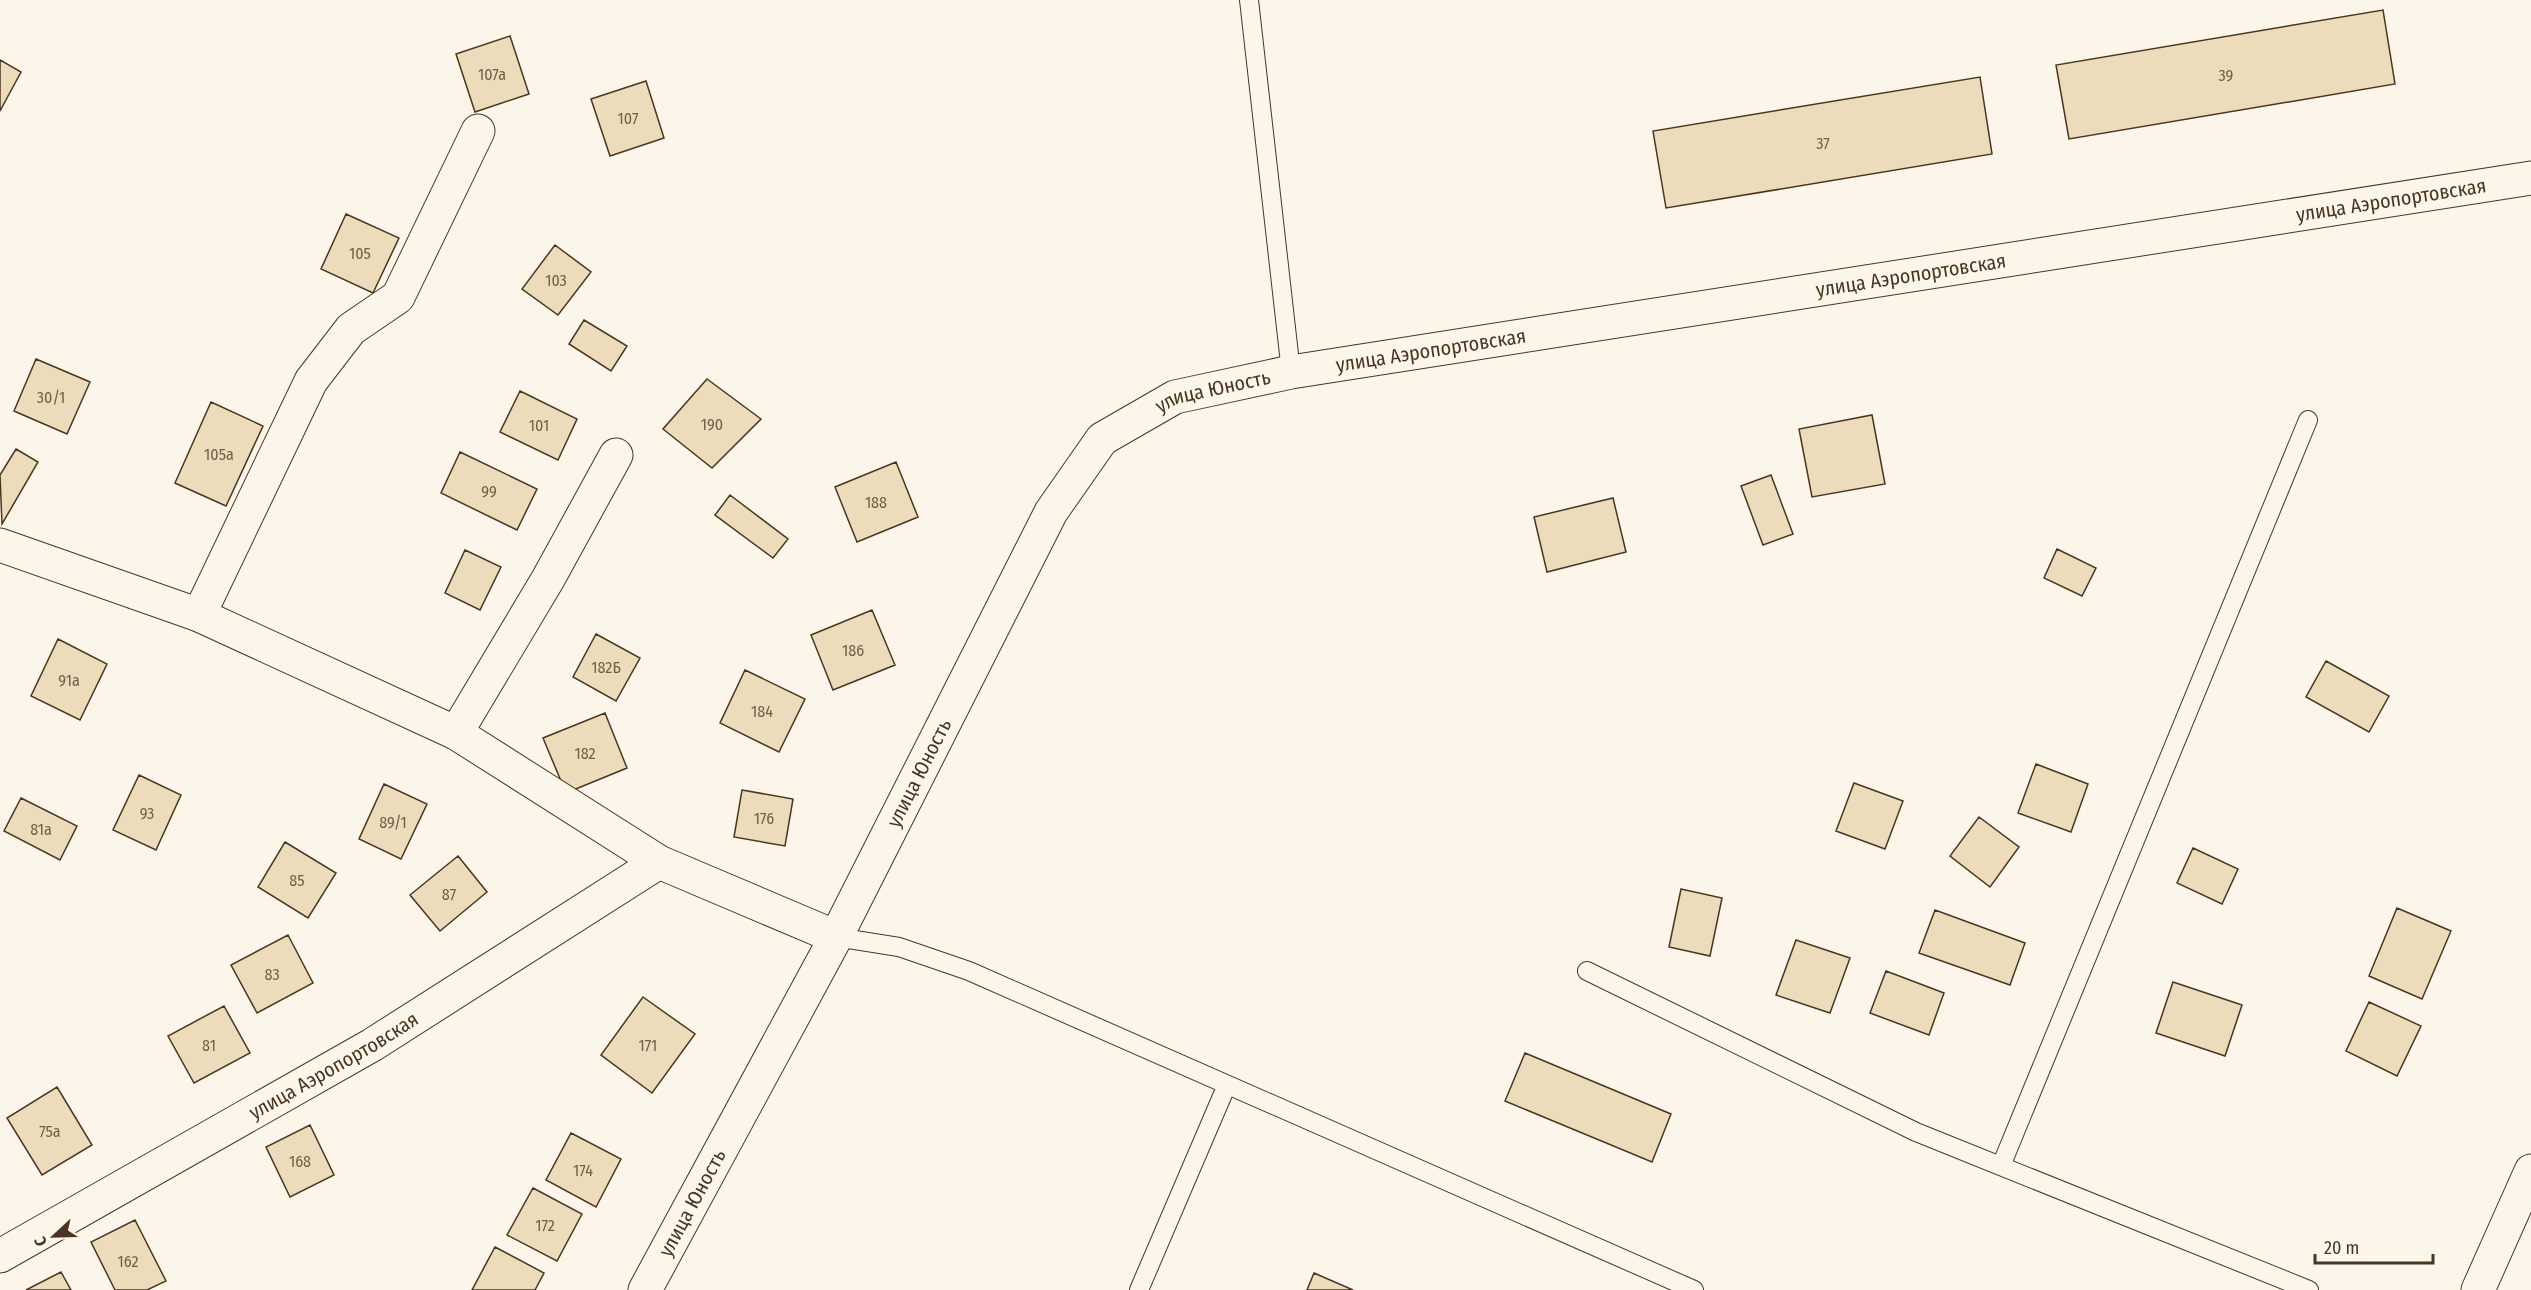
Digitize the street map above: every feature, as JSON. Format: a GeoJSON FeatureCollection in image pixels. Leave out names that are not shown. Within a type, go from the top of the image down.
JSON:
{"type":"FeatureCollection","features":[{"type":"Feature","properties":{"kind":"street"},"geometry":{"type":"LineString","coordinates":[[199,615],[311,381],[351,329],[398,297],[478,131]]}},
{"type":"Feature","properties":{"kind":"street","name":"улица Аэропортовская"},"geometry":{"type":"LineString","coordinates":[[1291,372],[2531,178]]}},
{"type":"Feature","properties":{"kind":"street","name":"улица Юность"},"geometry":{"type":"LineString","coordinates":[[645,1290],[836,937],[1052,512],[1102,439],[1175,397],[1291,372]]}},
{"type":"Feature","properties":{"kind":"street"},"geometry":{"type":"LineString","coordinates":[[456,733],[548,579],[616,455]]}},
{"type":"Feature","properties":{"kind":"street"},"geometry":{"type":"LineString","coordinates":[[0,545],[199,615],[456,733],[659,862],[836,937]]}},
{"type":"Feature","properties":{"kind":"street","name":"улица Аэропортовская"},"geometry":{"type":"LineString","coordinates":[[0,1256],[372,1045],[659,862]]}},
{"type":"Feature","properties":{"kind":"street"},"geometry":{"type":"LineString","coordinates":[[2478,1290],[2531,1171]]}},
{"type":"Feature","properties":{"kind":"lane"},"geometry":{"type":"LineString","coordinates":[[1249,0],[1291,372]]}},
{"type":"Feature","properties":{"kind":"lane"},"geometry":{"type":"LineString","coordinates":[[2001,1166],[2308,420]]}},
{"type":"Feature","properties":{"kind":"lane"},"geometry":{"type":"LineString","coordinates":[[836,937],[899,947],[969,971],[1226,1087],[1340,1132],[1694,1290]]}},
{"type":"Feature","properties":{"kind":"lane"},"geometry":{"type":"LineString","coordinates":[[1587,971],[1916,1132],[2309,1290]]}},
{"type":"Feature","properties":{"kind":"lane"},"geometry":{"type":"LineString","coordinates":[[1139,1290],[1226,1087]]}},
{"type":"Feature","properties":{"kind":"building"},"geometry":{"type":"Polygon","coordinates":[[[2383,10],[2395,84],[2069,139],[2056,65],[2383,10]]]}},
{"type":"Feature","properties":{"kind":"building"},"geometry":{"type":"Polygon","coordinates":[[[510,36],[529,94],[475,112],[456,54],[510,36]]]}},
{"type":"Feature","properties":{"kind":"building"},"geometry":{"type":"Polygon","coordinates":[[[0,60],[21,72],[0,111],[0,60]]]}},
{"type":"Feature","properties":{"kind":"building"},"geometry":{"type":"Polygon","coordinates":[[[1980,77],[1992,154],[1666,208],[1653,131],[1980,77]]]}},
{"type":"Feature","properties":{"kind":"building"},"geometry":{"type":"Polygon","coordinates":[[[646,81],[664,138],[610,156],[591,99],[646,81]]]}},
{"type":"Feature","properties":{"kind":"building"},"geometry":{"type":"Polygon","coordinates":[[[346,214],[399,238],[373,293],[321,269],[346,214]]]}},
{"type":"Feature","properties":{"kind":"building"},"geometry":{"type":"Polygon","coordinates":[[[555,245],[591,272],[558,315],[522,289],[555,245]]]}},
{"type":"Feature","properties":{"kind":"building"},"geometry":{"type":"Polygon","coordinates":[[[584,320],[627,346],[611,371],[569,344],[584,320]]]}},
{"type":"Feature","properties":{"kind":"building"},"geometry":{"type":"Polygon","coordinates":[[[36,359],[90,382],[67,434],[14,411],[36,359]]]}},
{"type":"Feature","properties":{"kind":"building"},"geometry":{"type":"Polygon","coordinates":[[[707,379],[761,419],[712,468],[663,429],[707,379]]]}},
{"type":"Feature","properties":{"kind":"building"},"geometry":{"type":"Polygon","coordinates":[[[520,391],[577,419],[558,460],[500,432],[520,391]]]}},
{"type":"Feature","properties":{"kind":"building"},"geometry":{"type":"Polygon","coordinates":[[[211,402],[263,426],[226,506],[175,483],[211,402]]]}},
{"type":"Feature","properties":{"kind":"building"},"geometry":{"type":"Polygon","coordinates":[[[1872,415],[1885,484],[1812,497],[1799,429],[1872,415]]]}},
{"type":"Feature","properties":{"kind":"building"},"geometry":{"type":"Polygon","coordinates":[[[16,449],[38,462],[2,524],[0,475],[16,449]]]}},
{"type":"Feature","properties":{"kind":"building"},"geometry":{"type":"Polygon","coordinates":[[[460,452],[537,489],[517,530],[441,493],[460,452]]]}},
{"type":"Feature","properties":{"kind":"building"},"geometry":{"type":"Polygon","coordinates":[[[896,462],[918,517],[857,542],[835,487],[896,462]]]}},
{"type":"Feature","properties":{"kind":"building"},"geometry":{"type":"Polygon","coordinates":[[[1771,475],[1793,534],[1763,545],[1741,486],[1771,475]]]}},
{"type":"Feature","properties":{"kind":"building"},"geometry":{"type":"Polygon","coordinates":[[[730,495],[788,539],[773,558],[715,515],[730,495]]]}},
{"type":"Feature","properties":{"kind":"building"},"geometry":{"type":"Polygon","coordinates":[[[1613,498],[1626,552],[1547,572],[1534,517],[1613,498]]]}},
{"type":"Feature","properties":{"kind":"building"},"geometry":{"type":"Polygon","coordinates":[[[2057,549],[2096,568],[2082,596],[2044,578],[2057,549]]]}},
{"type":"Feature","properties":{"kind":"building"},"geometry":{"type":"Polygon","coordinates":[[[465,550],[501,567],[480,610],[445,593],[465,550]]]}},
{"type":"Feature","properties":{"kind":"building"},"geometry":{"type":"Polygon","coordinates":[[[872,610],[895,665],[833,690],[811,635],[872,610]]]}},
{"type":"Feature","properties":{"kind":"building"},"geometry":{"type":"Polygon","coordinates":[[[596,634],[640,658],[616,701],[573,677],[596,634]]]}},
{"type":"Feature","properties":{"kind":"building"},"geometry":{"type":"Polygon","coordinates":[[[58,639],[107,664],[80,720],[31,696],[58,639]]]}},
{"type":"Feature","properties":{"kind":"building"},"geometry":{"type":"Polygon","coordinates":[[[2326,661],[2389,696],[2369,732],[2306,697],[2326,661]]]}},
{"type":"Feature","properties":{"kind":"building"},"geometry":{"type":"Polygon","coordinates":[[[745,670],[805,699],[779,752],[720,723],[745,670]]]}},
{"type":"Feature","properties":{"kind":"building"},"geometry":{"type":"Polygon","coordinates":[[[605,713],[627,768],[566,793],[543,738],[605,713]]]}},
{"type":"Feature","properties":{"kind":"building"},"geometry":{"type":"Polygon","coordinates":[[[2036,764],[2088,784],[2071,832],[2018,813],[2036,764]]]}},
{"type":"Feature","properties":{"kind":"building"},"geometry":{"type":"Polygon","coordinates":[[[139,775],[181,795],[156,850],[113,830],[139,775]]]}},
{"type":"Feature","properties":{"kind":"building"},"geometry":{"type":"Polygon","coordinates":[[[1854,783],[1903,801],[1885,849],[1836,831],[1854,783]]]}},
{"type":"Feature","properties":{"kind":"building"},"geometry":{"type":"Polygon","coordinates":[[[384,784],[427,804],[401,859],[359,839],[384,784]]]}},
{"type":"Feature","properties":{"kind":"building"},"geometry":{"type":"Polygon","coordinates":[[[742,790],[793,799],[785,846],[734,837],[742,790]]]}},
{"type":"Feature","properties":{"kind":"building"},"geometry":{"type":"Polygon","coordinates":[[[21,798],[77,826],[60,860],[4,831],[21,798]]]}},
{"type":"Feature","properties":{"kind":"building"},"geometry":{"type":"Polygon","coordinates":[[[1979,817],[2019,847],[1990,887],[1950,856],[1979,817]]]}},
{"type":"Feature","properties":{"kind":"building"},"geometry":{"type":"Polygon","coordinates":[[[285,842],[336,873],[308,918],[258,887],[285,842]]]}},
{"type":"Feature","properties":{"kind":"building"},"geometry":{"type":"Polygon","coordinates":[[[2193,848],[2238,869],[2222,904],[2177,883],[2193,848]]]}},
{"type":"Feature","properties":{"kind":"building"},"geometry":{"type":"Polygon","coordinates":[[[458,856],[487,892],[440,931],[410,895],[458,856]]]}},
{"type":"Feature","properties":{"kind":"building"},"geometry":{"type":"Polygon","coordinates":[[[1681,889],[1722,898],[1710,956],[1669,947],[1681,889]]]}},
{"type":"Feature","properties":{"kind":"building"},"geometry":{"type":"Polygon","coordinates":[[[2397,908],[2451,931],[2422,999],[2369,976],[2397,908]]]}},
{"type":"Feature","properties":{"kind":"building"},"geometry":{"type":"Polygon","coordinates":[[[1935,910],[2025,943],[2010,985],[1919,953],[1935,910]]]}},
{"type":"Feature","properties":{"kind":"building"},"geometry":{"type":"Polygon","coordinates":[[[288,935],[313,983],[257,1013],[231,965],[288,935]]]}},
{"type":"Feature","properties":{"kind":"building"},"geometry":{"type":"Polygon","coordinates":[[[1796,940],[1850,958],[1830,1013],[1776,995],[1796,940]]]}},
{"type":"Feature","properties":{"kind":"building"},"geometry":{"type":"Polygon","coordinates":[[[1886,971],[1944,993],[1929,1035],[1870,1013],[1886,971]]]}},
{"type":"Feature","properties":{"kind":"building"},"geometry":{"type":"Polygon","coordinates":[[[2173,982],[2242,1005],[2225,1056],[2156,1033],[2173,982]]]}},
{"type":"Feature","properties":{"kind":"building"},"geometry":{"type":"Polygon","coordinates":[[[643,997],[695,1034],[652,1093],[601,1055],[643,997]]]}},
{"type":"Feature","properties":{"kind":"building"},"geometry":{"type":"Polygon","coordinates":[[[2369,1002],[2421,1026],[2397,1076],[2346,1051],[2369,1002]]]}},
{"type":"Feature","properties":{"kind":"building"},"geometry":{"type":"Polygon","coordinates":[[[224,1006],[250,1053],[194,1083],[168,1036],[224,1006]]]}},
{"type":"Feature","properties":{"kind":"building"},"geometry":{"type":"Polygon","coordinates":[[[1525,1053],[1671,1114],[1652,1162],[1505,1101],[1525,1053]]]}},
{"type":"Feature","properties":{"kind":"building"},"geometry":{"type":"Polygon","coordinates":[[[57,1087],[92,1145],[42,1175],[7,1118],[57,1087]]]}},
{"type":"Feature","properties":{"kind":"building"},"geometry":{"type":"Polygon","coordinates":[[[310,1125],[334,1175],[290,1197],[266,1147],[310,1125]]]}},
{"type":"Feature","properties":{"kind":"building"},"geometry":{"type":"Polygon","coordinates":[[[571,1133],[621,1159],[596,1207],[546,1180],[571,1133]]]}},
{"type":"Feature","properties":{"kind":"building"},"geometry":{"type":"Polygon","coordinates":[[[533,1188],[582,1214],[557,1261],[507,1235],[533,1188]]]}},
{"type":"Feature","properties":{"kind":"building"},"geometry":{"type":"Polygon","coordinates":[[[135,1220],[166,1281],[147,1290],[115,1290],[91,1242],[135,1220]]]}},
{"type":"Feature","properties":{"kind":"building"},"geometry":{"type":"Polygon","coordinates":[[[495,1247],[544,1273],[535,1290],[472,1290],[495,1247]]]}},
{"type":"Feature","properties":{"kind":"building"},"geometry":{"type":"Polygon","coordinates":[[[61,1272],[71,1290],[26,1290],[61,1272]]]}},
{"type":"Feature","properties":{"kind":"building"},"geometry":{"type":"Polygon","coordinates":[[[1314,1273],[1353,1290],[1307,1290],[1314,1273]]]}}]}
